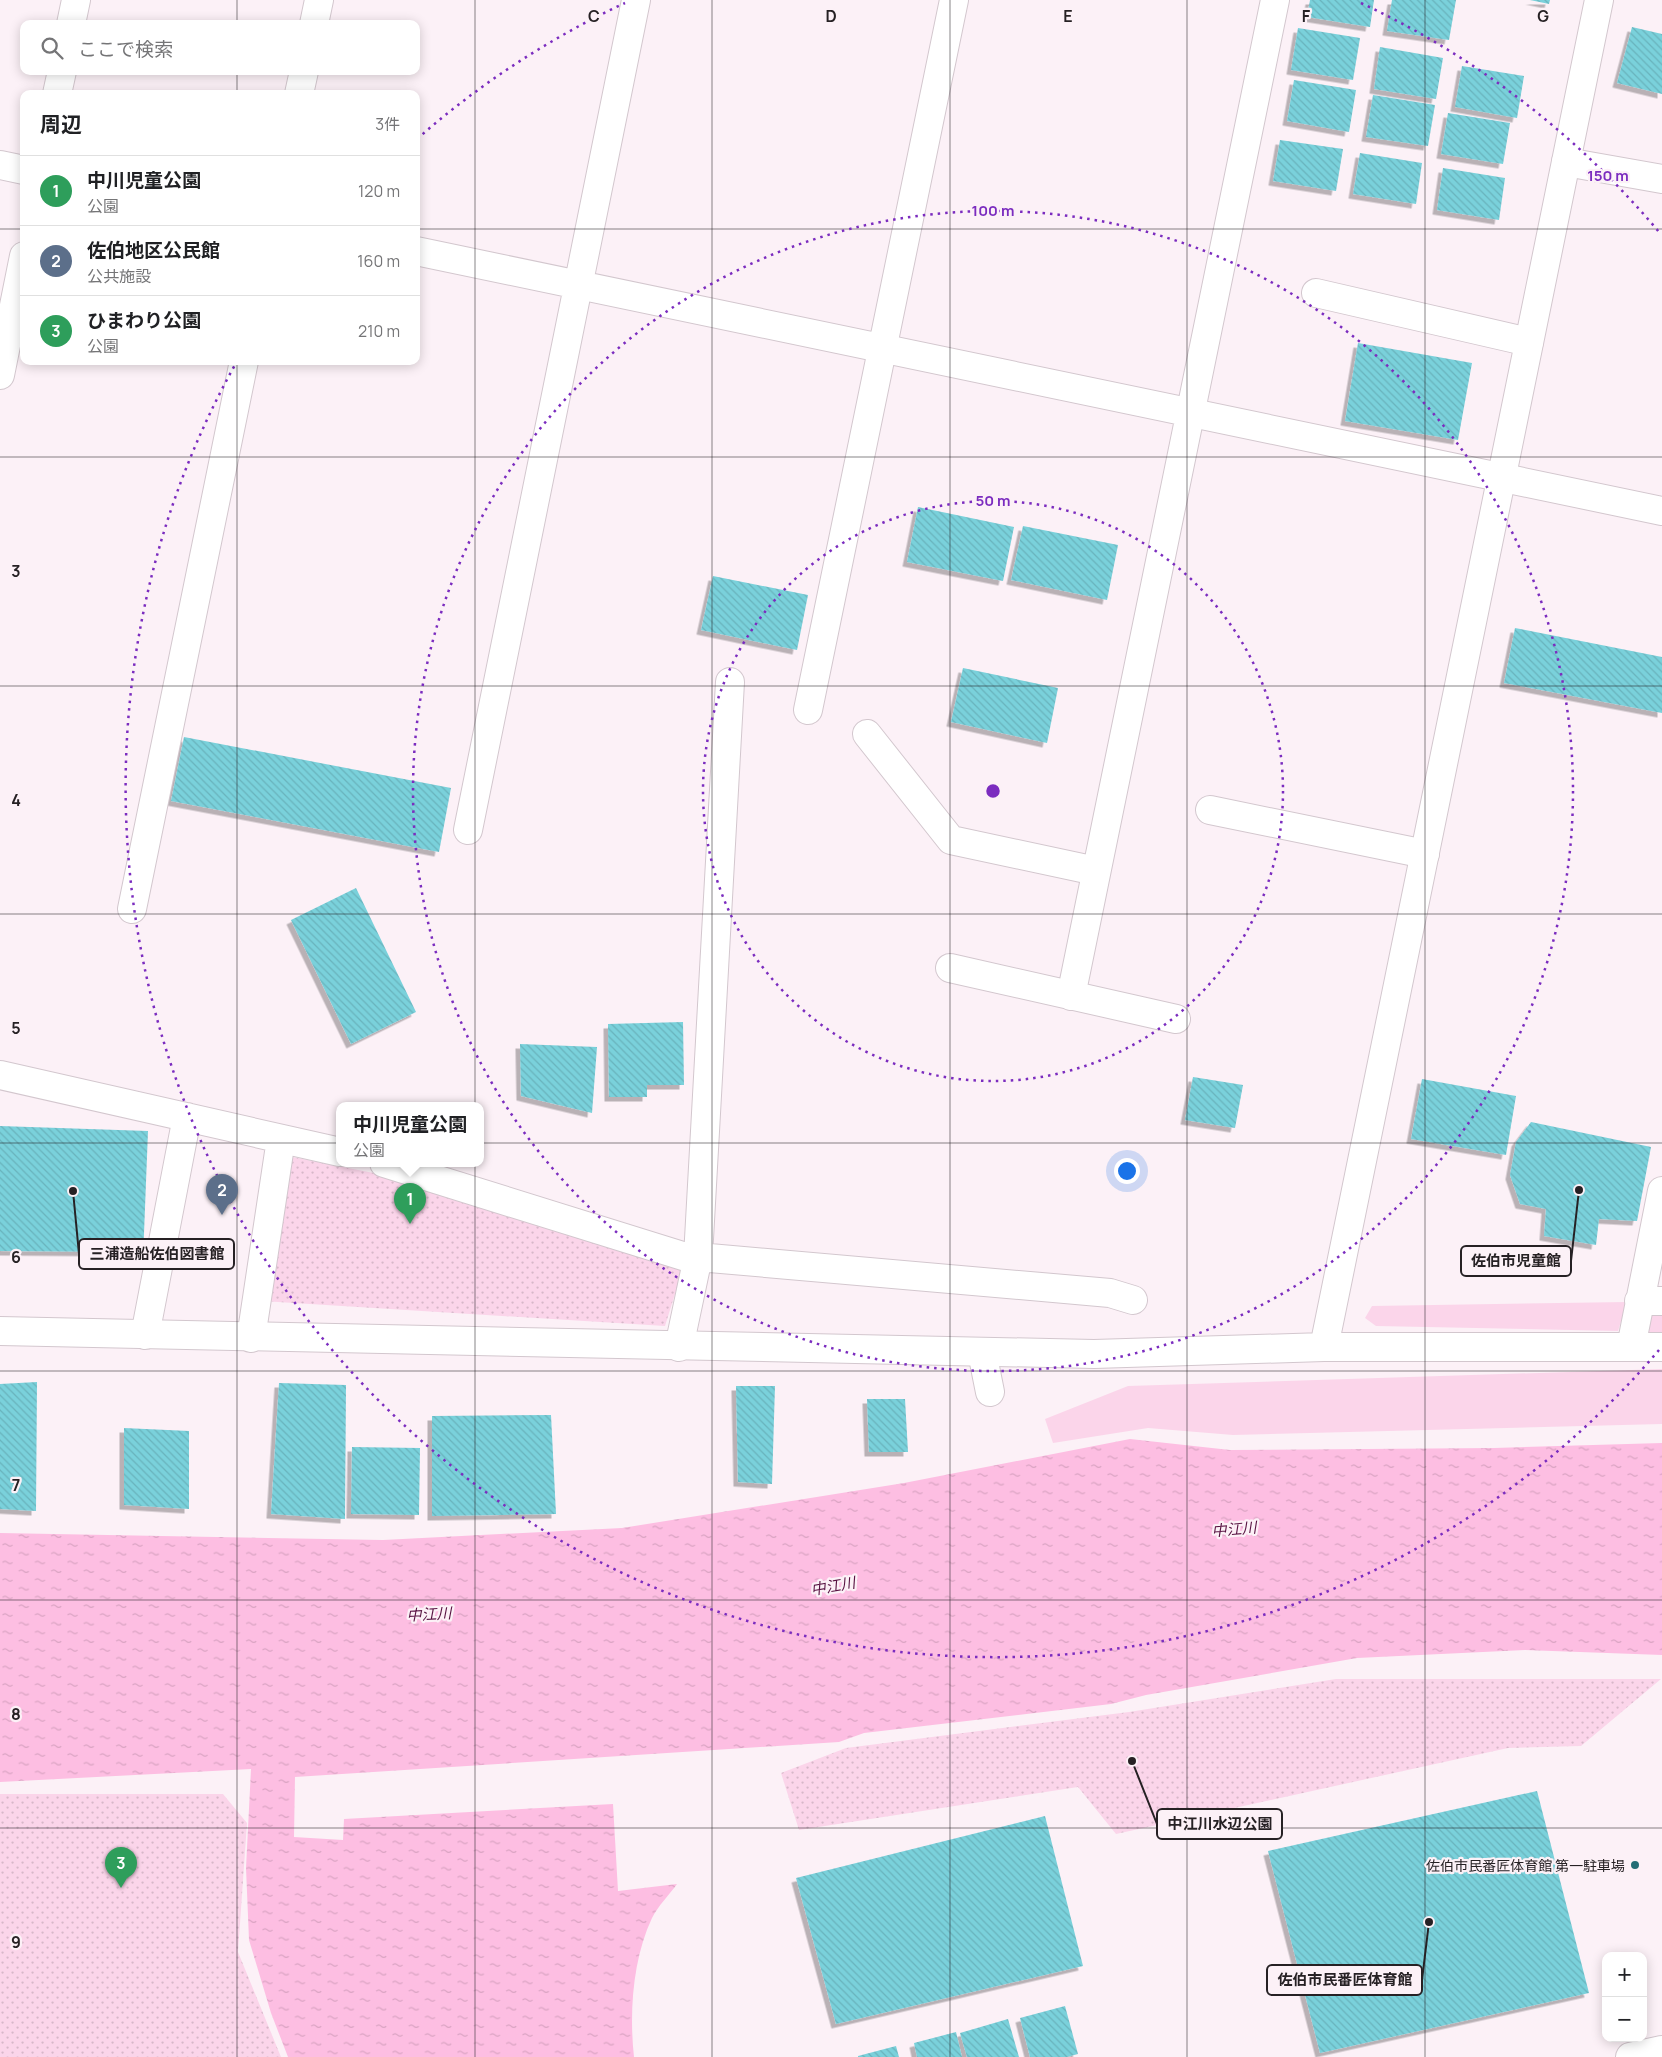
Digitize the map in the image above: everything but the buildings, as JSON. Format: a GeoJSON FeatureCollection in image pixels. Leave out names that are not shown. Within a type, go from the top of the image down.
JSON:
{"type":"FeatureCollection","features":[{"type":"Feature","properties":{"kind":"street"},"geometry":{"type":"LineString","coordinates":[[73,20],[76,0]]}},
{"type":"Feature","properties":{"kind":"street"},"geometry":{"type":"LineString","coordinates":[[315,20],[319,0]]}},
{"type":"Feature","properties":{"kind":"street"},"geometry":{"type":"LineString","coordinates":[[468,830],[636,0]]}},
{"type":"Feature","properties":{"kind":"street"},"geometry":{"type":"LineString","coordinates":[[808,710],[954,0]]}},
{"type":"Feature","properties":{"kind":"street"},"geometry":{"type":"LineString","coordinates":[[1071,996],[1275,0]]}},
{"type":"Feature","properties":{"kind":"street"},"geometry":{"type":"LineString","coordinates":[[1324,1347],[1599,0]]}},
{"type":"Feature","properties":{"kind":"street"},"geometry":{"type":"LineString","coordinates":[[58,90],[61,75]]}},
{"type":"Feature","properties":{"kind":"street"},"geometry":{"type":"LineString","coordinates":[[300,90],[303,75]]}},
{"type":"Feature","properties":{"kind":"street"},"geometry":{"type":"LineString","coordinates":[[1566,162],[1662,179]]}},
{"type":"Feature","properties":{"kind":"street"},"geometry":{"type":"LineString","coordinates":[[0,166],[20,169]]}},
{"type":"Feature","properties":{"kind":"street"},"geometry":{"type":"LineString","coordinates":[[420,253],[1662,511]]}},
{"type":"Feature","properties":{"kind":"street"},"geometry":{"type":"LineString","coordinates":[[0,376],[20,276]]}},
{"type":"Feature","properties":{"kind":"street"},"geometry":{"type":"LineString","coordinates":[[1316,293],[1530,342]]}},
{"type":"Feature","properties":{"kind":"street"},"geometry":{"type":"LineString","coordinates":[[132,908],[243,365]]}},
{"type":"Feature","properties":{"kind":"street"},"geometry":{"type":"LineString","coordinates":[[679,1347],[698,1257],[730,682]]}},
{"type":"Feature","properties":{"kind":"street"},"geometry":{"type":"LineString","coordinates":[[867,734],[950,840],[1096,871]]}},
{"type":"Feature","properties":{"kind":"street"},"geometry":{"type":"LineString","coordinates":[[1210,810],[1425,854]]}},
{"type":"Feature","properties":{"kind":"street"},"geometry":{"type":"LineString","coordinates":[[950,968],[1176,1018]]}},
{"type":"Feature","properties":{"kind":"street"},"geometry":{"type":"LineString","coordinates":[[0,1075],[336,1151]]}},
{"type":"Feature","properties":{"kind":"street"},"geometry":{"type":"LineString","coordinates":[[144,1335],[187,1118]]}},
{"type":"Feature","properties":{"kind":"street"},"geometry":{"type":"LineString","coordinates":[[251,1338],[281,1139]]}},
{"type":"Feature","properties":{"kind":"street"},"geometry":{"type":"LineString","coordinates":[[397,1167],[686,1257],[1110,1293],[1133,1300]]}},
{"type":"Feature","properties":{"kind":"street"},"geometry":{"type":"LineString","coordinates":[[1631,1347],[1651,1301],[1662,1191]]}},
{"type":"Feature","properties":{"kind":"street"},"geometry":{"type":"LineString","coordinates":[[0,1332],[1094,1354],[1324,1347],[1662,1347]]}},
{"type":"Feature","properties":{"kind":"street"},"geometry":{"type":"LineString","coordinates":[[982,1352],[990,1392]]}},
{"type":"Feature","properties":{"kind":"street"},"geometry":{"type":"LineString","coordinates":[[1630,2057],[1662,2050]]}},
{"type":"Feature","properties":{"kind":"shaded area"},"geometry":{"type":"Polygon","coordinates":[[[287,1156],[409,1180],[683,1268],[665,1326],[262,1301],[287,1156]]]}},
{"type":"Feature","properties":{"kind":"shaded area"},"geometry":{"type":"Polygon","coordinates":[[[1627,1302],[1618,1331],[1376,1326],[1365,1318],[1372,1306],[1627,1302]]]}},
{"type":"Feature","properties":{"kind":"shaded area"},"geometry":{"type":"Polygon","coordinates":[[[1647,1311],[1662,1311],[1662,1334],[1641,1333],[1647,1311]]]}},
{"type":"Feature","properties":{"kind":"shaded area"},"geometry":{"type":"Polygon","coordinates":[[[1662,1369],[1662,1424],[1233,1435],[1148,1428],[1053,1443],[1045,1419],[1128,1386],[1662,1369]]]}},
{"type":"Feature","properties":{"kind":"shaded area"},"geometry":{"type":"Polygon","coordinates":[[[1336,1679],[1661,1679],[1581,1746],[1508,1748],[1116,1834],[1078,1787],[799,1830],[781,1773],[846,1748],[1129,1712],[1336,1679]]]}},
{"type":"Feature","properties":{"kind":"shaded area"},"geometry":{"type":"Polygon","coordinates":[[[0,1794],[223,1794],[247,1823],[238,1952],[281,2057],[0,2057],[0,1794]]]}},
{"type":"Feature","properties":{"kind":"water","name":"中江川"},"geometry":{"type":"Polygon","coordinates":[[[1130,1439],[1230,1450],[1494,1448],[1662,1443],[1662,1655],[1525,1650],[1357,1658],[1146,1695],[1111,1704],[864,1733],[839,1742],[295,1777],[294,1837],[343,1840],[344,1819],[613,1804],[618,1891],[677,1884],[652,1918],[640,1950],[632,2004],[634,2057],[288,2057],[271,2013],[249,1940],[246,1868],[251,1769],[0,1782],[0,1533],[383,1540],[622,1528],[904,1483],[1130,1439]]]}},
{"type":"Feature","properties":{"kind":"place","name":"佐伯市児童館"},"geometry":{"type":"Point","coordinates":[1579,1190]}},
{"type":"Feature","properties":{"kind":"place","name":"三浦造船佐伯図書館"},"geometry":{"type":"Point","coordinates":[73,1191]}},
{"type":"Feature","properties":{"kind":"place","name":"佐伯地区公民館"},"geometry":{"type":"Point","coordinates":[222,1215]}},
{"type":"Feature","properties":{"kind":"place","name":"中川児童公園"},"geometry":{"type":"Point","coordinates":[410,1224]}},
{"type":"Feature","properties":{"kind":"place","name":"中江川水辺公園"},"geometry":{"type":"Point","coordinates":[1132,1761]}},
{"type":"Feature","properties":{"kind":"place","name":"佐伯市民番匠体育館 第一駐車場"},"geometry":{"type":"Point","coordinates":[1635,1865]}},
{"type":"Feature","properties":{"kind":"place","name":"ひまわり公園"},"geometry":{"type":"Point","coordinates":[121,1888]}},
{"type":"Feature","properties":{"kind":"place","name":"佐伯市民番匠体育館"},"geometry":{"type":"Point","coordinates":[1429,1922]}}]}
